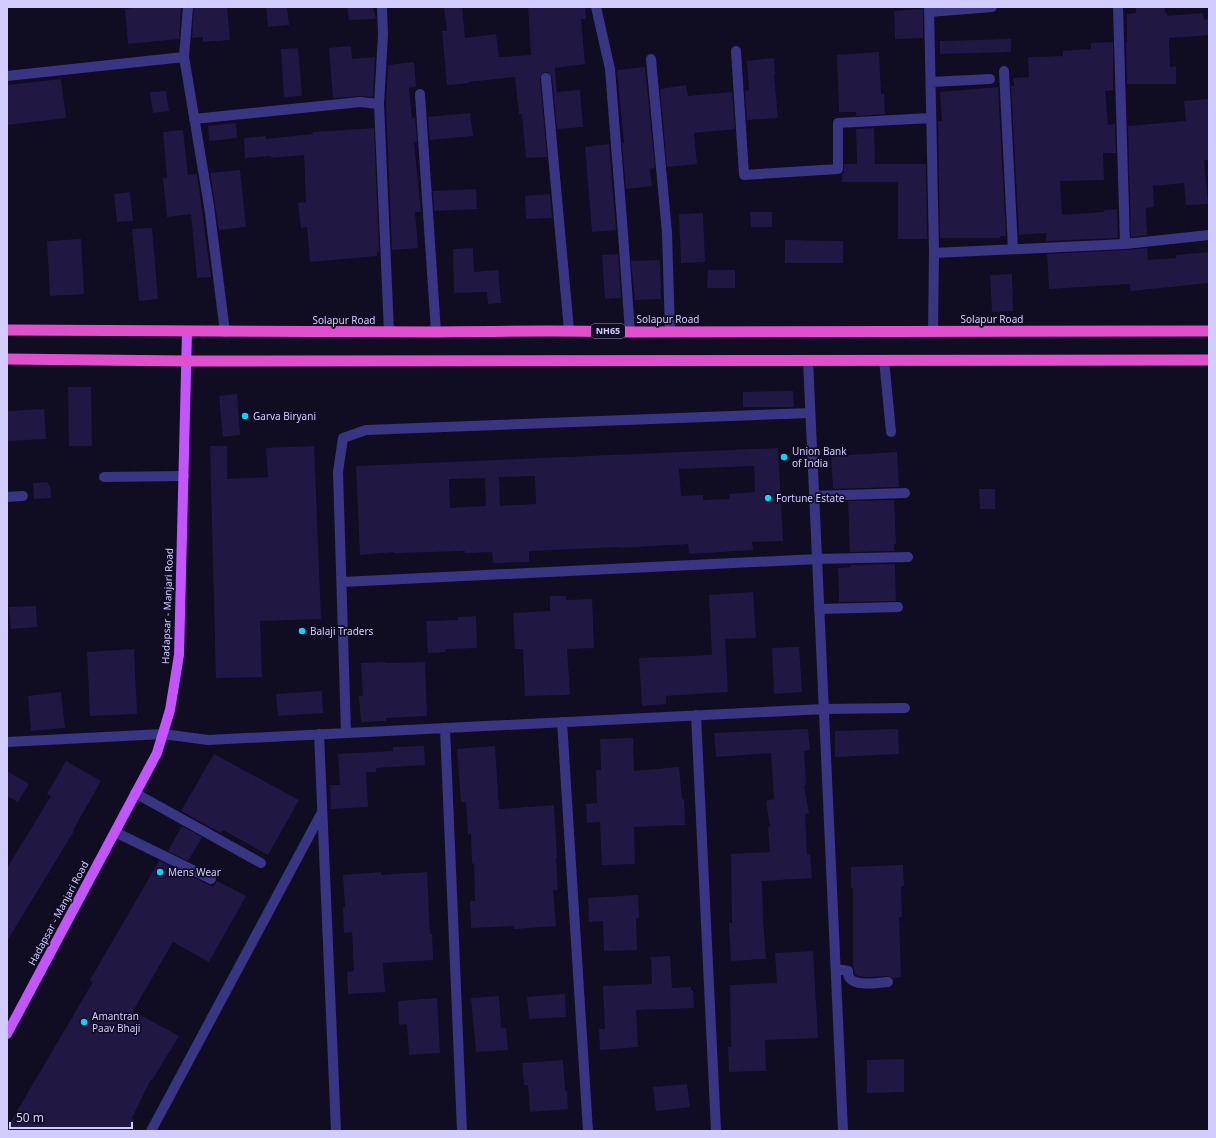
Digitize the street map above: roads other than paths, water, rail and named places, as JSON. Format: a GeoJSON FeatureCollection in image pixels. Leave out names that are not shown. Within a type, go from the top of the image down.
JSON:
{"type":"FeatureCollection","features":[{"type":"Feature","properties":{"kind":"highway","name":"Solapur Road"},"geometry":{"type":"LineString","coordinates":[[7,330],[187,332],[436,332],[569,330],[630,332],[1209,331]]}},
{"type":"Feature","properties":{"kind":"highway"},"geometry":{"type":"LineString","coordinates":[[7,360],[1209,360]]}},
{"type":"Feature","properties":{"kind":"main road","name":"Hadapsar - Manjari Road"},"geometry":{"type":"LineString","coordinates":[[7,1034],[157,753],[170,710],[179,655],[184,476],[185,361],[187,332]]}},
{"type":"Feature","properties":{"kind":"street"},"geometry":{"type":"LineString","coordinates":[[188,7],[184,57],[208,206],[225,332]]}},
{"type":"Feature","properties":{"kind":"street"},"geometry":{"type":"LineString","coordinates":[[382,7],[383,35],[379,104],[389,332]]}},
{"type":"Feature","properties":{"kind":"street"},"geometry":{"type":"LineString","coordinates":[[596,7],[610,69],[630,332]]}},
{"type":"Feature","properties":{"kind":"street"},"geometry":{"type":"LineString","coordinates":[[933,331],[934,253],[929,9],[992,7]]}},
{"type":"Feature","properties":{"kind":"street"},"geometry":{"type":"LineString","coordinates":[[1118,7],[1125,244]]}},
{"type":"Feature","properties":{"kind":"street"},"geometry":{"type":"LineString","coordinates":[[736,51],[744,175],[838,169],[838,123],[931,118]]}},
{"type":"Feature","properties":{"kind":"street"},"geometry":{"type":"LineString","coordinates":[[7,76],[184,57]]}},
{"type":"Feature","properties":{"kind":"street"},"geometry":{"type":"LineString","coordinates":[[651,59],[667,233],[670,332]]}},
{"type":"Feature","properties":{"kind":"street"},"geometry":{"type":"LineString","coordinates":[[1004,71],[1013,249]]}},
{"type":"Feature","properties":{"kind":"street"},"geometry":{"type":"LineString","coordinates":[[546,78],[569,330]]}},
{"type":"Feature","properties":{"kind":"street"},"geometry":{"type":"LineString","coordinates":[[930,82],[990,79]]}},
{"type":"Feature","properties":{"kind":"street"},"geometry":{"type":"LineString","coordinates":[[420,94],[436,332]]}},
{"type":"Feature","properties":{"kind":"street"},"geometry":{"type":"LineString","coordinates":[[194,118],[360,102],[379,104]]}},
{"type":"Feature","properties":{"kind":"street"},"geometry":{"type":"LineString","coordinates":[[934,253],[1125,244],[1209,235]]}},
{"type":"Feature","properties":{"kind":"street"},"geometry":{"type":"LineString","coordinates":[[808,360],[843,1131]]}},
{"type":"Feature","properties":{"kind":"street"},"geometry":{"type":"LineString","coordinates":[[884,360],[891,432]]}},
{"type":"Feature","properties":{"kind":"street"},"geometry":{"type":"LineString","coordinates":[[346,733],[338,472],[343,438],[366,430],[810,414]]}},
{"type":"Feature","properties":{"kind":"street"},"geometry":{"type":"LineString","coordinates":[[104,477],[184,476]]}},
{"type":"Feature","properties":{"kind":"street"},"geometry":{"type":"LineString","coordinates":[[814,496],[905,493]]}},
{"type":"Feature","properties":{"kind":"street"},"geometry":{"type":"LineString","coordinates":[[7,497],[23,496]]}},
{"type":"Feature","properties":{"kind":"street"},"geometry":{"type":"LineString","coordinates":[[342,582],[817,558],[908,556]]}},
{"type":"Feature","properties":{"kind":"street"},"geometry":{"type":"LineString","coordinates":[[819,609],[898,607]]}},
{"type":"Feature","properties":{"kind":"street"},"geometry":{"type":"LineString","coordinates":[[7,742],[163,734],[208,740],[824,709],[904,708]]}},
{"type":"Feature","properties":{"kind":"street"},"geometry":{"type":"LineString","coordinates":[[696,715],[716,1131]]}},
{"type":"Feature","properties":{"kind":"street"},"geometry":{"type":"LineString","coordinates":[[562,722],[588,1131]]}},
{"type":"Feature","properties":{"kind":"street"},"geometry":{"type":"LineString","coordinates":[[445,728],[462,1131]]}},
{"type":"Feature","properties":{"kind":"street"},"geometry":{"type":"LineString","coordinates":[[319,734],[336,1131]]}},
{"type":"Feature","properties":{"kind":"street"},"geometry":{"type":"LineString","coordinates":[[135,794],[261,863]]}},
{"type":"Feature","properties":{"kind":"street"},"geometry":{"type":"LineString","coordinates":[[151,1131],[322,812]]}},
{"type":"Feature","properties":{"kind":"street"},"geometry":{"type":"LineString","coordinates":[[115,832],[211,879]]}},
{"type":"Feature","properties":{"kind":"street"},"geometry":{"type":"LineString","coordinates":[[836,970],[848,971],[849,978],[855,982],[888,982]]}},
{"type":"Feature","properties":{"kind":"place","name":"Garva Biryani"},"geometry":{"type":"Point","coordinates":[245,416]}},
{"type":"Feature","properties":{"kind":"place","name":"Union Bank of India"},"geometry":{"type":"Point","coordinates":[784,457]}},
{"type":"Feature","properties":{"kind":"place","name":"Fortune Estate"},"geometry":{"type":"Point","coordinates":[768,498]}},
{"type":"Feature","properties":{"kind":"place","name":"Balaji Traders"},"geometry":{"type":"Point","coordinates":[302,631]}},
{"type":"Feature","properties":{"kind":"place","name":"Mens Wear"},"geometry":{"type":"Point","coordinates":[160,872]}},
{"type":"Feature","properties":{"kind":"place","name":"Amantran Paav Bhaji"},"geometry":{"type":"Point","coordinates":[84,1022]}}]}
